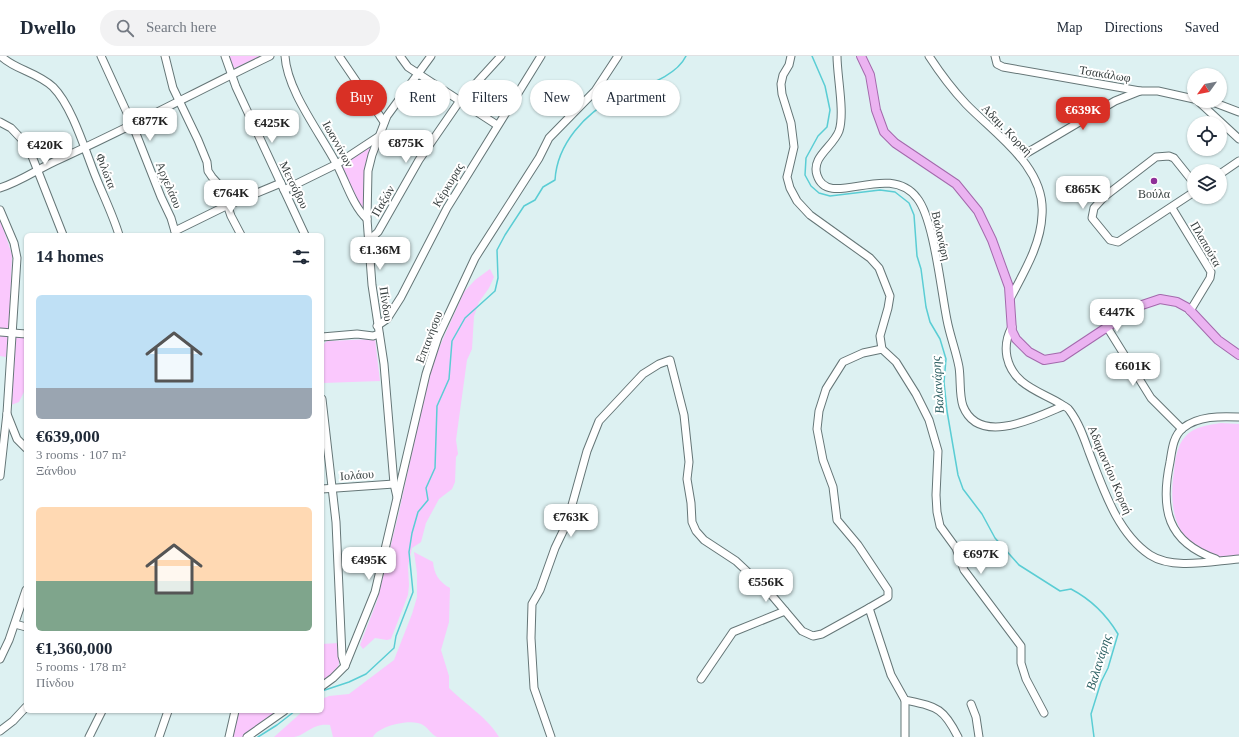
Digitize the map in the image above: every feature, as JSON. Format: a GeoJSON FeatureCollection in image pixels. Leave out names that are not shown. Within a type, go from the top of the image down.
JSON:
{"type":"FeatureCollection","features":[{"type":"Feature","properties":{"kind":"main road"},"geometry":{"type":"LineString","coordinates":[[861,56],[870,75],[876,110],[884,132],[895,143],[956,184],[965,193],[978,211],[992,240],[1008,282],[1011,297],[1012,327],[1016,339],[1025,350],[1036,357],[1048,360],[1065,355],[1139,306],[1156,300],[1177,302],[1190,311],[1218,340],[1239,355]]}},
{"type":"Feature","properties":{"kind":"street","name":"Φιλώτα"},"geometry":{"type":"LineString","coordinates":[[0,56],[38,75],[53,87],[69,111],[118,233]]}},
{"type":"Feature","properties":{"kind":"street","name":"Αρχελάου"},"geometry":{"type":"LineString","coordinates":[[101,56],[133,126],[161,197],[172,218],[175,233]]}},
{"type":"Feature","properties":{"kind":"street"},"geometry":{"type":"LineString","coordinates":[[165,56],[171,82],[208,162],[208,171],[221,187],[231,216],[240,233]]}},
{"type":"Feature","properties":{"kind":"street","name":"Μετσόβου"},"geometry":{"type":"LineString","coordinates":[[225,56],[230,75],[304,233]]}},
{"type":"Feature","properties":{"kind":"street"},"geometry":{"type":"LineString","coordinates":[[0,188],[29,176],[84,148],[133,126],[230,75],[270,56]]}},
{"type":"Feature","properties":{"kind":"street","name":"Ιωαννίνων"},"geometry":{"type":"LineString","coordinates":[[285,56],[287,69],[294,87],[360,211],[367,219]]}},
{"type":"Feature","properties":{"kind":"street"},"geometry":{"type":"LineString","coordinates":[[339,56],[384,122]]}},
{"type":"Feature","properties":{"kind":"street"},"geometry":{"type":"LineString","coordinates":[[400,56],[408,67],[458,101]]}},
{"type":"Feature","properties":{"kind":"street","name":"Πίνδου"},"geometry":{"type":"LineString","coordinates":[[398,500],[394,484],[384,364],[374,305],[367,219],[368,168],[384,122],[432,56]]}},
{"type":"Feature","properties":{"kind":"street","name":"Παξών"},"geometry":{"type":"LineString","coordinates":[[479,80],[501,56]]}},
{"type":"Feature","properties":{"kind":"street","name":"Κέρκυρας"},"geometry":{"type":"LineString","coordinates":[[522,86],[541,56]]}},
{"type":"Feature","properties":{"kind":"street","name":"Επτανήσου"},"geometry":{"type":"LineString","coordinates":[[345,666],[375,592],[398,500],[430,359],[471,264],[483,243],[539,158],[544,145],[595,91],[618,56]]}},
{"type":"Feature","properties":{"kind":"street"},"geometry":{"type":"LineString","coordinates":[[791,56],[781,84],[782,94],[791,123],[794,147],[787,177],[790,188],[797,200],[810,215],[870,258],[879,268],[890,296],[880,336],[882,349],[896,362],[916,394],[929,420],[938,451],[936,496],[940,526],[956,548],[964,570],[1021,646],[1022,663],[1026,679],[1044,712]]}},
{"type":"Feature","properties":{"kind":"street","name":"Βαλανάρη"},"geometry":{"type":"LineString","coordinates":[[837,56],[841,124],[836,137],[817,162],[817,175],[824,186],[834,189],[879,182],[895,184],[913,193],[922,204],[931,237],[947,320],[958,364],[961,400],[966,412],[981,424],[1003,427],[1023,422],[1063,406]]}},
{"type":"Feature","properties":{"kind":"street","name":"Αδαμ. Κοραή"},"geometry":{"type":"LineString","coordinates":[[929,56],[966,104],[1020,157],[1038,187],[1043,214],[1034,248],[1011,297]]}},
{"type":"Feature","properties":{"kind":"street","name":"Τσακάλωφ"},"geometry":{"type":"LineString","coordinates":[[995,56],[997,64],[1003,67],[1140,91],[1163,92],[1187,97]]}},
{"type":"Feature","properties":{"kind":"street"},"geometry":{"type":"LineString","coordinates":[[1020,157],[1115,101],[1140,91]]}},
{"type":"Feature","properties":{"kind":"street","name":"Παξών"},"geometry":{"type":"LineString","coordinates":[[369,240],[378,232],[419,160],[458,103]]}},
{"type":"Feature","properties":{"kind":"street"},"geometry":{"type":"LineString","coordinates":[[1227,107],[1239,112]]}},
{"type":"Feature","properties":{"kind":"street"},"geometry":{"type":"LineString","coordinates":[[1207,108],[1239,139]]}},
{"type":"Feature","properties":{"kind":"street"},"geometry":{"type":"LineString","coordinates":[[482,116],[497,125]]}},
{"type":"Feature","properties":{"kind":"street","name":"Κέρκυρας"},"geometry":{"type":"LineString","coordinates":[[377,326],[387,319],[401,297],[447,208],[503,116]]}},
{"type":"Feature","properties":{"kind":"street"},"geometry":{"type":"LineString","coordinates":[[0,122],[11,128],[26,144],[61,233]]}},
{"type":"Feature","properties":{"kind":"street"},"geometry":{"type":"LineString","coordinates":[[175,233],[228,205],[282,186],[336,164],[378,137]]}},
{"type":"Feature","properties":{"kind":"street"},"geometry":{"type":"LineString","coordinates":[[1187,174],[1174,158],[1169,156],[1156,157],[1104,197],[1093,210],[1092,218],[1110,240],[1118,242],[1187,197]]}},
{"type":"Feature","properties":{"kind":"street"},"geometry":{"type":"LineString","coordinates":[[1227,169],[1239,161]]}},
{"type":"Feature","properties":{"kind":"street","name":"Πλαπούτα"},"geometry":{"type":"LineString","coordinates":[[1172,208],[1211,272],[1210,278],[1190,311]]}},
{"type":"Feature","properties":{"kind":"street"},"geometry":{"type":"LineString","coordinates":[[0,210],[12,238],[17,258],[7,413],[0,476]]}},
{"type":"Feature","properties":{"kind":"street","name":"Αδαμαντίου Κοραή"},"geometry":{"type":"LineString","coordinates":[[1012,327],[1009,332],[1006,351],[1013,373],[1028,386],[1054,399],[1070,410],[1078,425],[1117,516],[1136,543],[1149,554],[1164,562],[1186,563],[1239,559]]}},
{"type":"Feature","properties":{"kind":"street"},"geometry":{"type":"LineString","coordinates":[[1107,327],[1155,403],[1182,429]]}},
{"type":"Feature","properties":{"kind":"street"},"geometry":{"type":"LineString","coordinates":[[0,332],[24,334]]}},
{"type":"Feature","properties":{"kind":"street"},"geometry":{"type":"LineString","coordinates":[[324,336],[357,334],[373,336],[379,334]]}},
{"type":"Feature","properties":{"kind":"street"},"geometry":{"type":"LineString","coordinates":[[550,737],[534,688],[531,638],[532,604],[540,590],[555,548],[567,523],[590,444],[600,421],[643,374],[659,364],[670,360],[681,402],[689,462],[687,479],[692,503],[692,522],[696,531],[708,543],[736,561],[769,592],[802,631],[813,636],[822,634],[888,597],[888,590],[858,546],[837,520],[833,487],[823,460],[817,429],[819,411],[826,389],[842,362],[863,353],[882,349]]}},
{"type":"Feature","properties":{"kind":"street"},"geometry":{"type":"LineString","coordinates":[[7,413],[17,439],[24,446]]}},
{"type":"Feature","properties":{"kind":"street"},"geometry":{"type":"LineString","coordinates":[[1220,560],[1197,551],[1186,544],[1175,530],[1167,511],[1165,486],[1174,441],[1182,429],[1194,422],[1209,418],[1239,417]]}},
{"type":"Feature","properties":{"kind":"street"},"geometry":{"type":"LineString","coordinates":[[324,419],[336,522],[342,656],[345,666],[324,685]]}},
{"type":"Feature","properties":{"kind":"street","name":"Ιολάου"},"geometry":{"type":"LineString","coordinates":[[324,489],[394,484]]}},
{"type":"Feature","properties":{"kind":"street"},"geometry":{"type":"LineString","coordinates":[[0,659],[15,624],[24,596]]}},
{"type":"Feature","properties":{"kind":"street"},"geometry":{"type":"LineString","coordinates":[[869,608],[891,675],[905,700],[905,737]]}},
{"type":"Feature","properties":{"kind":"street"},"geometry":{"type":"LineString","coordinates":[[701,679],[733,632],[784,611]]}},
{"type":"Feature","properties":{"kind":"street"},"geometry":{"type":"LineString","coordinates":[[15,624],[24,626]]}},
{"type":"Feature","properties":{"kind":"street"},"geometry":{"type":"LineString","coordinates":[[905,700],[938,708],[946,716],[958,737]]}},
{"type":"Feature","properties":{"kind":"street"},"geometry":{"type":"LineString","coordinates":[[971,704],[976,718],[979,737]]}},
{"type":"Feature","properties":{"kind":"street"},"geometry":{"type":"LineString","coordinates":[[0,731],[13,721],[24,709]]}},
{"type":"Feature","properties":{"kind":"street"},"geometry":{"type":"LineString","coordinates":[[89,737],[101,713]]}},
{"type":"Feature","properties":{"kind":"street"},"geometry":{"type":"LineString","coordinates":[[159,737],[167,713]]}},
{"type":"Feature","properties":{"kind":"street"},"geometry":{"type":"LineString","coordinates":[[229,737],[235,713]]}},
{"type":"Feature","properties":{"kind":"street"},"geometry":{"type":"LineString","coordinates":[[247,737],[280,713]]}},
{"type":"Feature","properties":{"kind":"shaded area"},"geometry":{"type":"Polygon","coordinates":[[[229,56],[260,56],[233,69],[230,66],[229,56]]]}},
{"type":"Feature","properties":{"kind":"shaded area"},"geometry":{"type":"Polygon","coordinates":[[[372,144],[364,172],[362,208],[339,164],[372,144]]]}},
{"type":"Feature","properties":{"kind":"shaded area"},"geometry":{"type":"Polygon","coordinates":[[[0,218],[12,255],[9,330],[0,329],[0,218]]]}},
{"type":"Feature","properties":{"kind":"shaded area"},"geometry":{"type":"Polygon","coordinates":[[[490,269],[494,277],[489,288],[479,302],[474,316],[472,349],[467,360],[456,440],[458,454],[456,457],[455,482],[452,489],[439,499],[426,523],[421,542],[412,548],[408,566],[408,595],[391,639],[387,640],[375,638],[363,649],[360,645],[377,601],[399,512],[429,374],[464,292],[475,280],[490,269]]]}},
{"type":"Feature","properties":{"kind":"shaded area"},"geometry":{"type":"Polygon","coordinates":[[[0,335],[9,335],[6,357],[0,356],[0,335]]]}},
{"type":"Feature","properties":{"kind":"shaded area"},"geometry":{"type":"Polygon","coordinates":[[[19,336],[24,337],[24,392],[19,402],[11,405],[15,338],[19,336]]]}},
{"type":"Feature","properties":{"kind":"shaded area"},"geometry":{"type":"Polygon","coordinates":[[[375,339],[380,381],[324,383],[324,344],[327,341],[375,339]]]}},
{"type":"Feature","properties":{"kind":"shaded area"},"geometry":{"type":"Polygon","coordinates":[[[1221,423],[1239,424],[1239,556],[1225,558],[1219,558],[1206,552],[1195,546],[1186,538],[1176,519],[1172,495],[1176,458],[1182,440],[1197,428],[1221,423]]]}},
{"type":"Feature","properties":{"kind":"shaded area"},"geometry":{"type":"Polygon","coordinates":[[[414,552],[433,562],[438,577],[450,588],[449,622],[441,650],[449,676],[449,688],[483,717],[499,737],[437,737],[423,725],[411,722],[396,724],[388,727],[376,733],[373,737],[333,737],[330,725],[324,725],[314,727],[294,737],[274,737],[301,713],[324,713],[324,698],[329,696],[349,694],[394,660],[417,597],[417,573],[414,552]]]}},
{"type":"Feature","properties":{"kind":"shaded area"},"geometry":{"type":"Polygon","coordinates":[[[338,643],[339,662],[336,670],[324,680],[324,644],[338,643]]]}},
{"type":"Feature","properties":{"kind":"shaded area"},"geometry":{"type":"Polygon","coordinates":[[[238,713],[277,713],[242,737],[232,737],[238,713]]]}},
{"type":"Feature","properties":{"kind":"waterway"},"geometry":{"type":"LineString","coordinates":[[324,690],[349,682],[366,674],[394,648],[396,636],[413,592],[409,552],[412,533],[418,512],[428,500],[426,488],[435,468],[437,406],[449,379],[452,341],[465,318],[495,291],[498,278],[497,250],[505,235],[524,206],[535,200],[543,187],[555,180],[561,154],[567,142],[584,121],[594,112],[617,97],[655,81],[674,71],[686,56]]}},
{"type":"Feature","properties":{"kind":"waterway","name":"Βαλανάρης"},"geometry":{"type":"LineString","coordinates":[[812,56],[825,86],[830,110],[827,127],[818,136],[806,158],[805,175],[811,186],[819,193],[830,196],[880,190],[895,192],[909,203],[914,215],[917,256],[921,269],[926,307],[930,322],[940,339],[946,359],[944,382],[947,411],[958,475],[963,489],[982,514],[995,538],[1019,565],[1060,591],[1071,589],[1086,598],[1109,620],[1118,634],[1108,668],[1101,682],[1091,714],[1094,737]]}},
{"type":"Feature","properties":{"kind":"waterway"},"geometry":{"type":"LineString","coordinates":[[258,737],[292,713]]}},
{"type":"Feature","properties":{"kind":"place","name":"Βούλα"},"geometry":{"type":"Point","coordinates":[1154,181]}}]}
